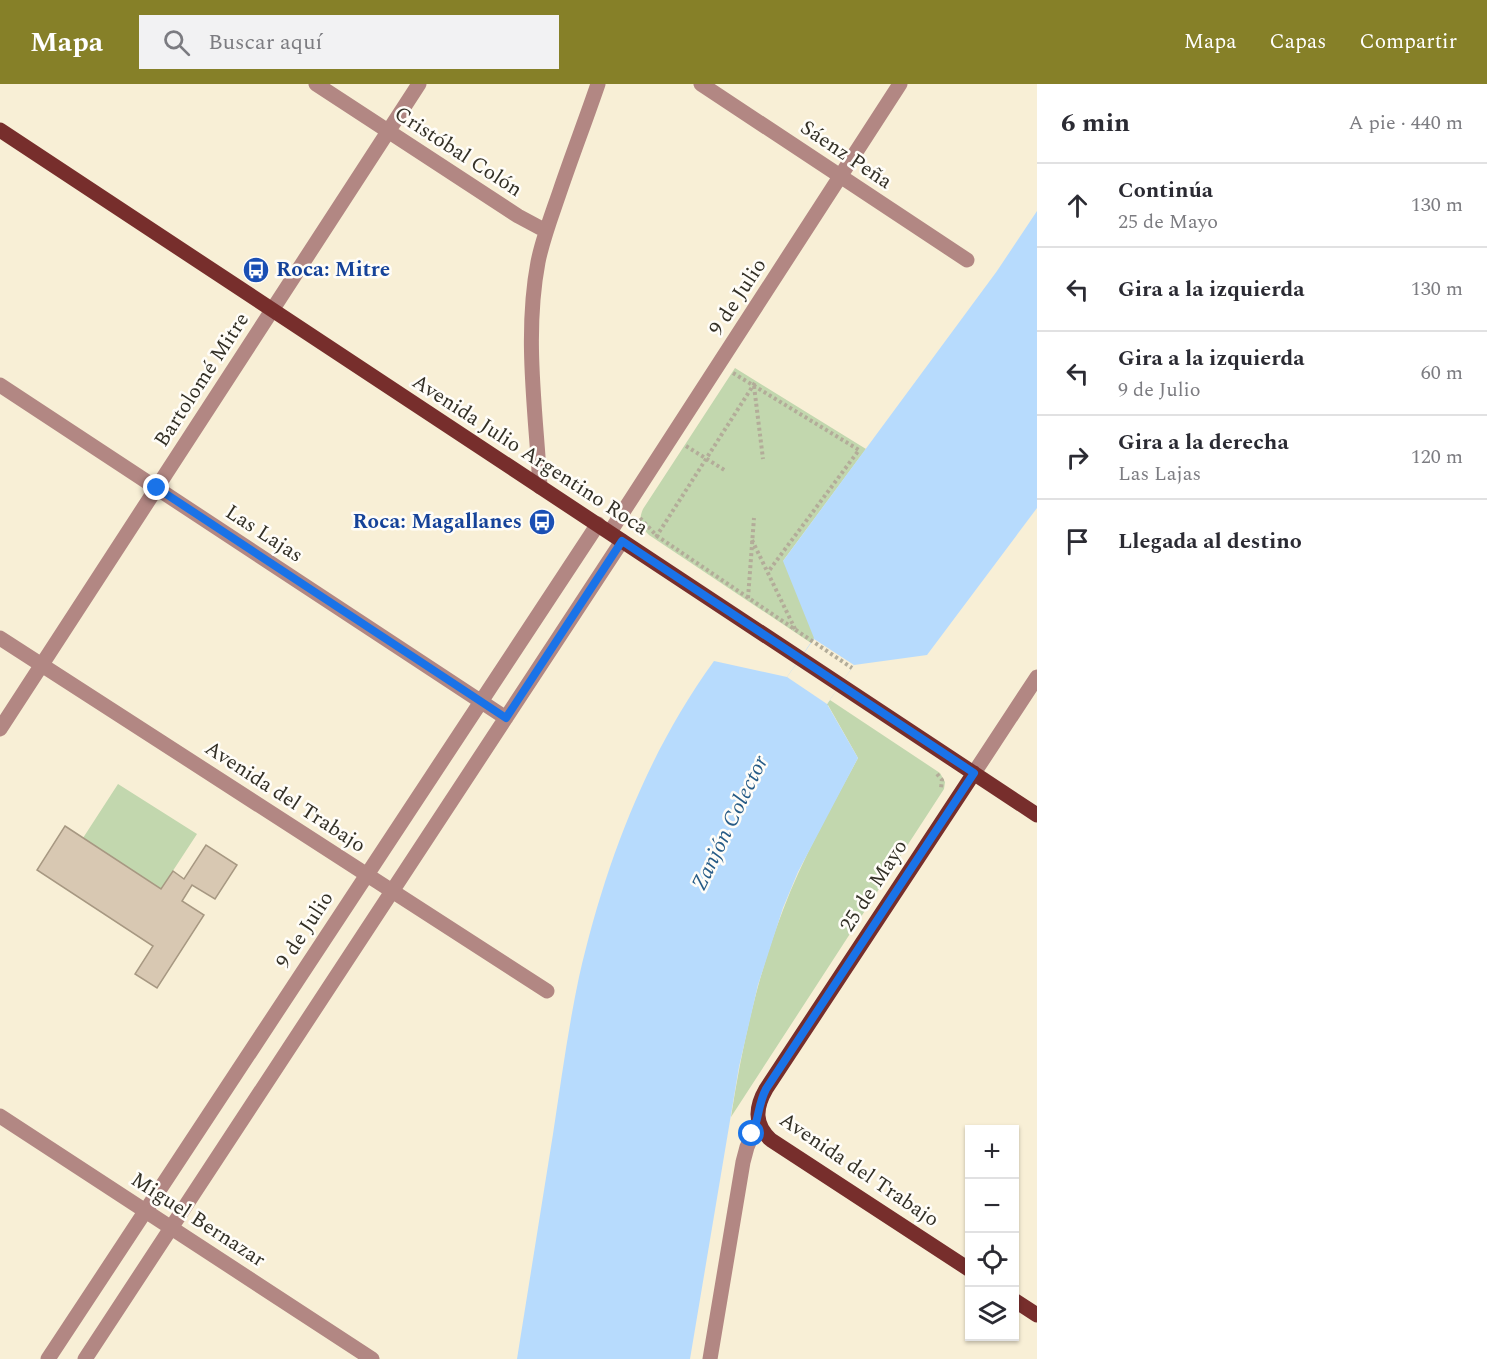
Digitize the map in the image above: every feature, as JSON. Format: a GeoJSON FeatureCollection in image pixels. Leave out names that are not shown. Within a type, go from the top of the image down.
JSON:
{"type":"FeatureCollection","features":[{"type":"Feature","properties":{"kind":"main road","name":"Avenida Julio Argentino Roca"},"geometry":{"type":"LineString","coordinates":[[0,130],[1037,815]]}},
{"type":"Feature","properties":{"kind":"main road","name":"25 de Mayo"},"geometry":{"type":"LineString","coordinates":[[758,1122],[758,1105],[766,1089],[974,773]]}},
{"type":"Feature","properties":{"kind":"main road","name":"Avenida del Trabajo"},"geometry":{"type":"LineString","coordinates":[[758,1122],[765,1134],[777,1144],[965,1267]]}},
{"type":"Feature","properties":{"kind":"main road"},"geometry":{"type":"LineString","coordinates":[[1019,1303],[1037,1315]]}},
{"type":"Feature","properties":{"kind":"street","name":"Cristóbal Colón"},"geometry":{"type":"LineString","coordinates":[[316,84],[518,216],[546,231]]}},
{"type":"Feature","properties":{"kind":"street","name":"Bartolomé Mitre"},"geometry":{"type":"LineString","coordinates":[[0,729],[419,84]]}},
{"type":"Feature","properties":{"kind":"street"},"geometry":{"type":"LineString","coordinates":[[540,487],[531,322],[538,262],[546,231],[598,84]]}},
{"type":"Feature","properties":{"kind":"street","name":"Sáenz Peña"},"geometry":{"type":"LineString","coordinates":[[701,84],[967,260]]}},
{"type":"Feature","properties":{"kind":"street","name":"9 de Julio"},"geometry":{"type":"LineString","coordinates":[[85,1359],[506,718],[610,532],[900,84]]}},
{"type":"Feature","properties":{"kind":"street","name":"Las Lajas"},"geometry":{"type":"LineString","coordinates":[[0,385],[506,718]]}},
{"type":"Feature","properties":{"kind":"street","name":"9 de Julio"},"geometry":{"type":"LineString","coordinates":[[48,1359],[481,702],[610,532]]}},
{"type":"Feature","properties":{"kind":"street","name":"Avenida del Trabajo"},"geometry":{"type":"LineString","coordinates":[[0,638],[548,991]]}},
{"type":"Feature","properties":{"kind":"street","name":"25 de Mayo"},"geometry":{"type":"LineString","coordinates":[[974,773],[1037,676]]}},
{"type":"Feature","properties":{"kind":"street","name":"Miguel Bernazar"},"geometry":{"type":"LineString","coordinates":[[0,1116],[372,1359]]}},
{"type":"Feature","properties":{"kind":"street"},"geometry":{"type":"LineString","coordinates":[[710,1359],[743,1162],[758,1122]]}},
{"type":"Feature","properties":{"kind":"path"},"geometry":{"type":"LineString","coordinates":[[732,372],[755,383],[859,450],[768,572]]}},
{"type":"Feature","properties":{"kind":"path"},"geometry":{"type":"LineString","coordinates":[[656,537],[755,383]]}},
{"type":"Feature","properties":{"kind":"path"},"geometry":{"type":"LineString","coordinates":[[755,383],[763,459]]}},
{"type":"Feature","properties":{"kind":"path"},"geometry":{"type":"LineString","coordinates":[[685,445],[726,471]]}},
{"type":"Feature","properties":{"kind":"path"},"geometry":{"type":"LineString","coordinates":[[640,517],[656,537],[852,668]]}},
{"type":"Feature","properties":{"kind":"path"},"geometry":{"type":"LineString","coordinates":[[748,598],[754,518]]}},
{"type":"Feature","properties":{"kind":"path"},"geometry":{"type":"LineString","coordinates":[[752,540],[795,629]]}},
{"type":"Feature","properties":{"kind":"path"},"geometry":{"type":"LineString","coordinates":[[936,773],[942,780],[939,790]]}},
{"type":"Feature","properties":{"kind":"green space"},"geometry":{"type":"Polygon","coordinates":[[[735,368],[866,449],[783,561],[1037,439],[811,643],[649,535],[641,523],[643,509],[735,368]]]}},
{"type":"Feature","properties":{"kind":"green space"},"geometry":{"type":"Polygon","coordinates":[[[830,700],[940,773],[945,782],[944,789],[731,1117],[751,1012],[774,935],[808,852],[858,758],[828,705],[559,1359],[622,979],[830,700]]]}},
{"type":"Feature","properties":{"kind":"green space"},"geometry":{"type":"Polygon","coordinates":[[[118,784],[197,834],[161,889],[83,838],[118,784]]]}},
{"type":"Feature","properties":{"kind":"water","name":"Zanjón Colector"},"geometry":{"type":"Polygon","coordinates":[[[1037,211],[1037,508],[927,655],[854,665],[827,704],[858,758],[798,872],[783,908],[758,985],[739,1067],[690,1359],[517,1359],[579,977],[589,935],[615,852],[648,772],[690,697],[714,661],[787,677],[814,638],[783,561],[997,271],[1037,211]]]}},
{"type":"Feature","properties":{"kind":"pier"},"geometry":{"type":"Polygon","coordinates":[[[814,639],[854,665],[827,704],[787,677],[814,639]]]}},
{"type":"Feature","properties":{"kind":"building"},"geometry":{"type":"Polygon","coordinates":[[[65,826],[161,889],[173,871],[184,879],[206,845],[237,865],[215,899],[192,885],[182,901],[204,915],[157,988],[135,974],[153,946],[37,870],[65,826]]]}},
{"type":"Feature","properties":{"kind":"place","name":"Roca: Mitre"},"geometry":{"type":"Point","coordinates":[256,270]}},
{"type":"Feature","properties":{"kind":"place","name":"Roca: Magallanes"},"geometry":{"type":"Point","coordinates":[542,522]}},
{"type":"Feature","properties":{"kind":"route"},"geometry":{"type":"LineString","coordinates":[[157,488],[506,718],[622,541],[974,773],[761,1097],[757,1113],[758,1122],[752,1134]]}}]}
